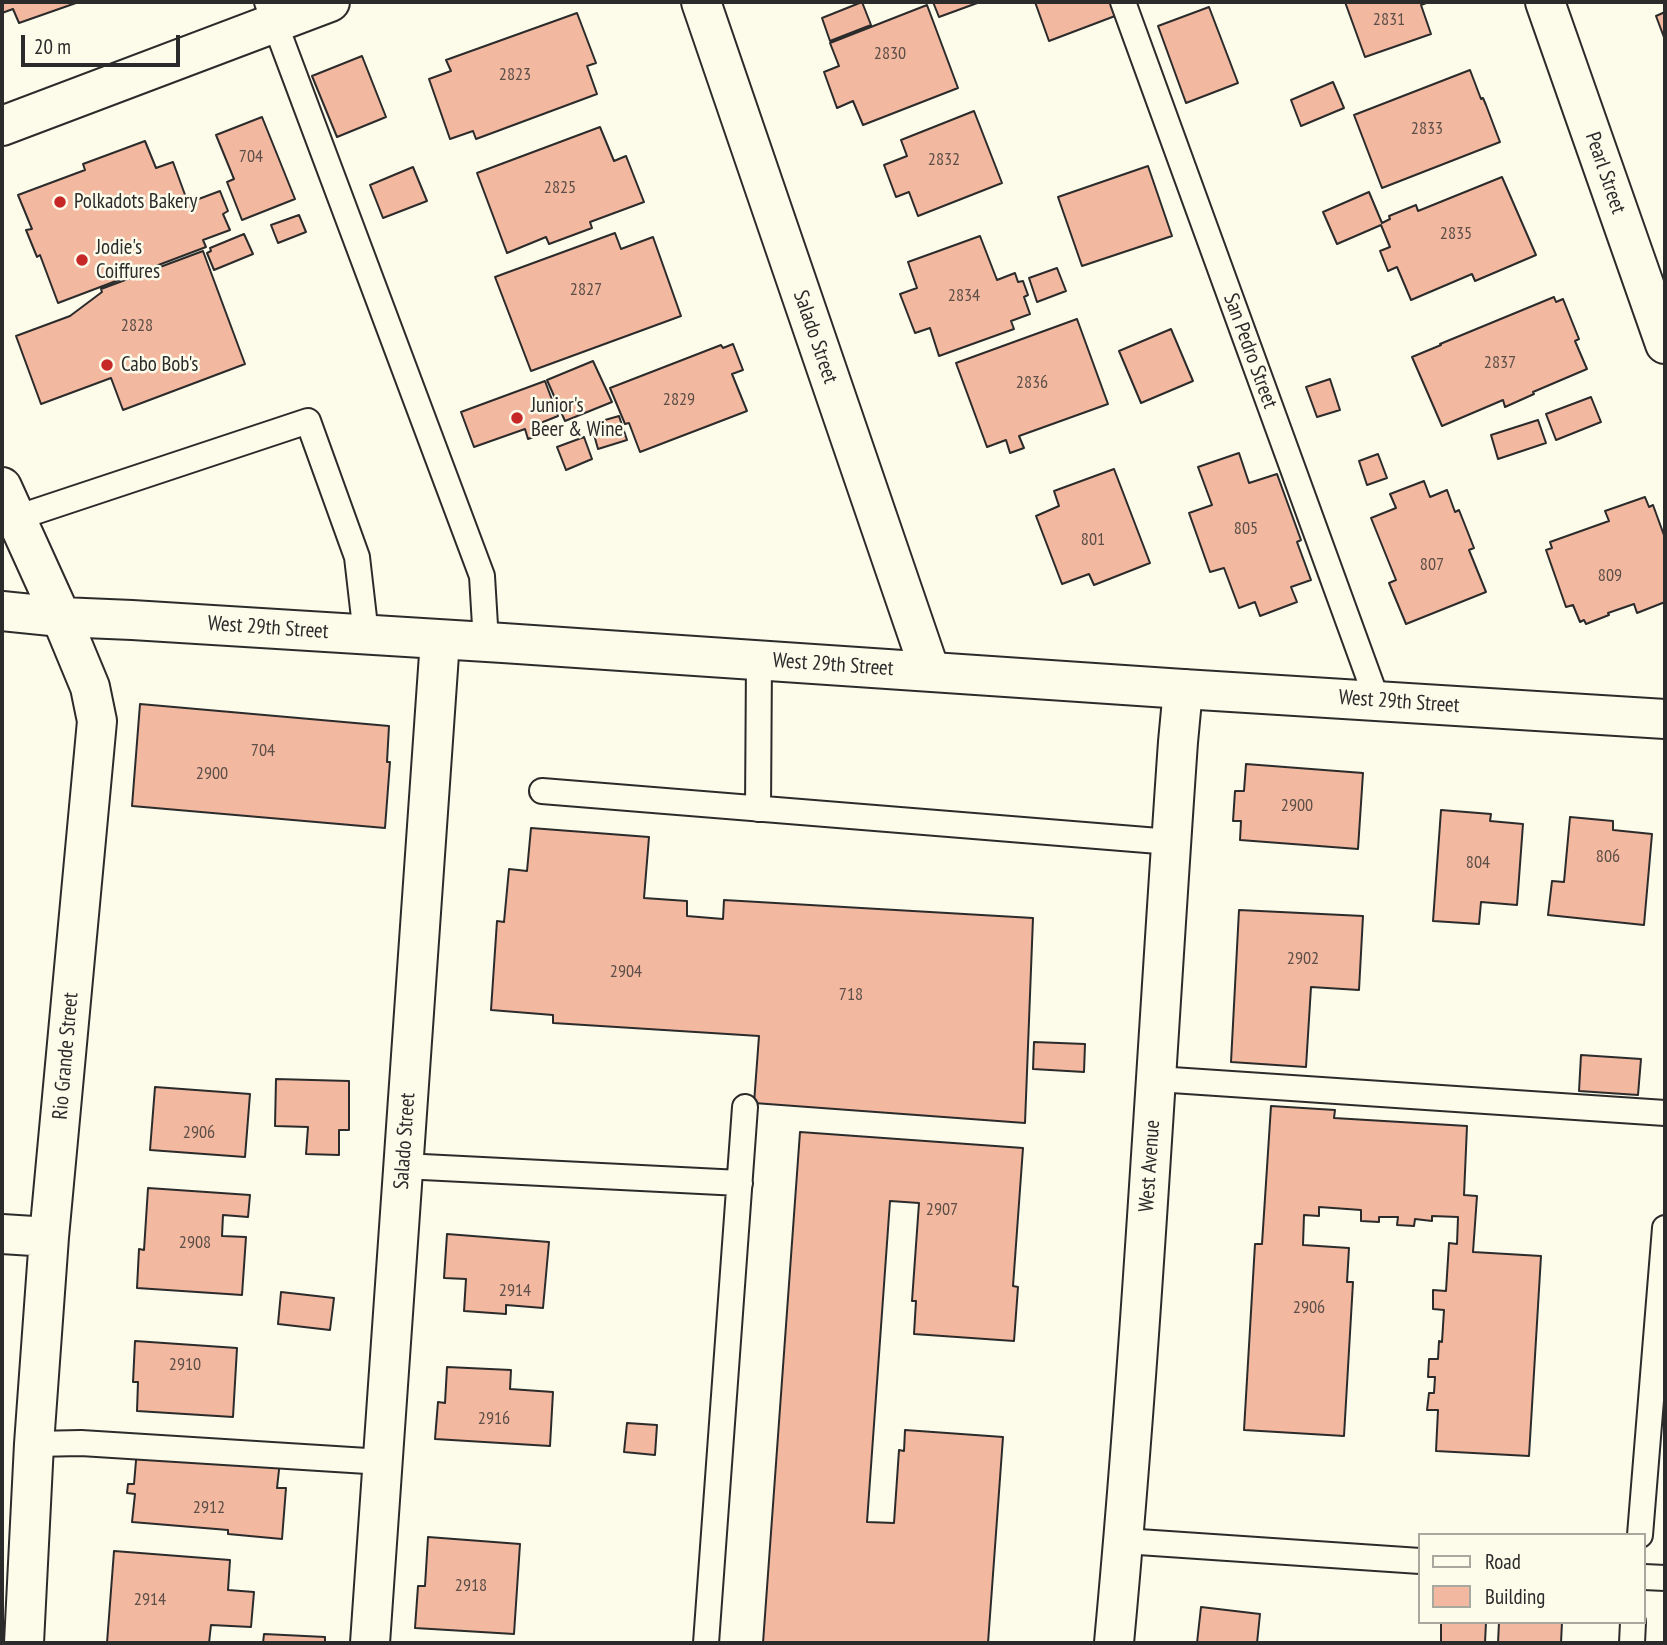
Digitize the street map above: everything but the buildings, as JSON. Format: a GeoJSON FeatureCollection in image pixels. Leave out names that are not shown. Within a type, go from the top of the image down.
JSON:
{"type":"FeatureCollection","features":[{"type":"Feature","properties":{"kind":"street"},"geometry":{"type":"LineString","coordinates":[[2,126],[271,12],[330,2]]}},
{"type":"Feature","properties":{"kind":"street","name":"Salado Street"},"geometry":{"type":"LineString","coordinates":[[701,2],[930,671]]}},
{"type":"Feature","properties":{"kind":"street","name":"Pearl Street"},"geometry":{"type":"LineString","coordinates":[[1545,2],[1665,344]]}},
{"type":"Feature","properties":{"kind":"street","name":"Rio Grande Street"},"geometry":{"type":"LineString","coordinates":[[9,502],[90,687],[97,720],[49,1237],[34,1444],[24,1643]]}},
{"type":"Feature","properties":{"kind":"street","name":"West 29th Street"},"geometry":{"type":"LineString","coordinates":[[2,611],[61,617],[1665,719]]}},
{"type":"Feature","properties":{"kind":"street","name":"Salado Street"},"geometry":{"type":"LineString","coordinates":[[370,1643],[440,640]]}},
{"type":"Feature","properties":{"kind":"street","name":"West Avenue"},"geometry":{"type":"LineString","coordinates":[[1114,1643],[1124,1541],[1178,742],[1184,689]]}},
{"type":"Feature","properties":{"kind":"street"},"geometry":{"type":"LineString","coordinates":[[2,1234],[49,1237]]}},
{"type":"Feature","properties":{"kind":"lane","name":"San Pedro Street"},"geometry":{"type":"LineString","coordinates":[[1123,2],[1377,700]]}},
{"type":"Feature","properties":{"kind":"lane"},"geometry":{"type":"LineString","coordinates":[[271,12],[482,576],[486,642]]}},
{"type":"Feature","properties":{"kind":"lane"},"geometry":{"type":"LineString","coordinates":[[9,502],[308,421],[357,557],[366,635]]}},
{"type":"Feature","properties":{"kind":"lane"},"geometry":{"type":"LineString","coordinates":[[758,808],[759,660]]}},
{"type":"Feature","properties":{"kind":"lane"},"geometry":{"type":"LineString","coordinates":[[542,791],[1171,842]]}},
{"type":"Feature","properties":{"kind":"lane"},"geometry":{"type":"LineString","coordinates":[[1157,1080],[1665,1113]]}},
{"type":"Feature","properties":{"kind":"lane"},"geometry":{"type":"LineString","coordinates":[[706,1643],[745,1107]]}},
{"type":"Feature","properties":{"kind":"lane"},"geometry":{"type":"LineString","coordinates":[[403,1166],[740,1183]]}},
{"type":"Feature","properties":{"kind":"lane"},"geometry":{"type":"LineString","coordinates":[[1640,1533],[1659,1392],[1665,1228]]}},
{"type":"Feature","properties":{"kind":"lane"},"geometry":{"type":"LineString","coordinates":[[34,1444],[80,1443],[383,1462]]}},
{"type":"Feature","properties":{"kind":"lane"},"geometry":{"type":"LineString","coordinates":[[1124,1541],[1418,1562]]}},
{"type":"Feature","properties":{"kind":"lane"},"geometry":{"type":"LineString","coordinates":[[1646,1577],[1665,1578]]}},
{"type":"Feature","properties":{"kind":"lane"},"geometry":{"type":"LineString","coordinates":[[1632,1643],[1633,1624]]}},
{"type":"Feature","properties":{"kind":"place","name":"Polkadots Bakery"},"geometry":{"type":"Point","coordinates":[60,202]}},
{"type":"Feature","properties":{"kind":"place","name":"Jodie's Coiffures"},"geometry":{"type":"Point","coordinates":[82,260]}},
{"type":"Feature","properties":{"kind":"place","name":"Cabo Bob's"},"geometry":{"type":"Point","coordinates":[107,365]}},
{"type":"Feature","properties":{"kind":"place","name":"Junior's Beer & Wine"},"geometry":{"type":"Point","coordinates":[517,418]}}]}
